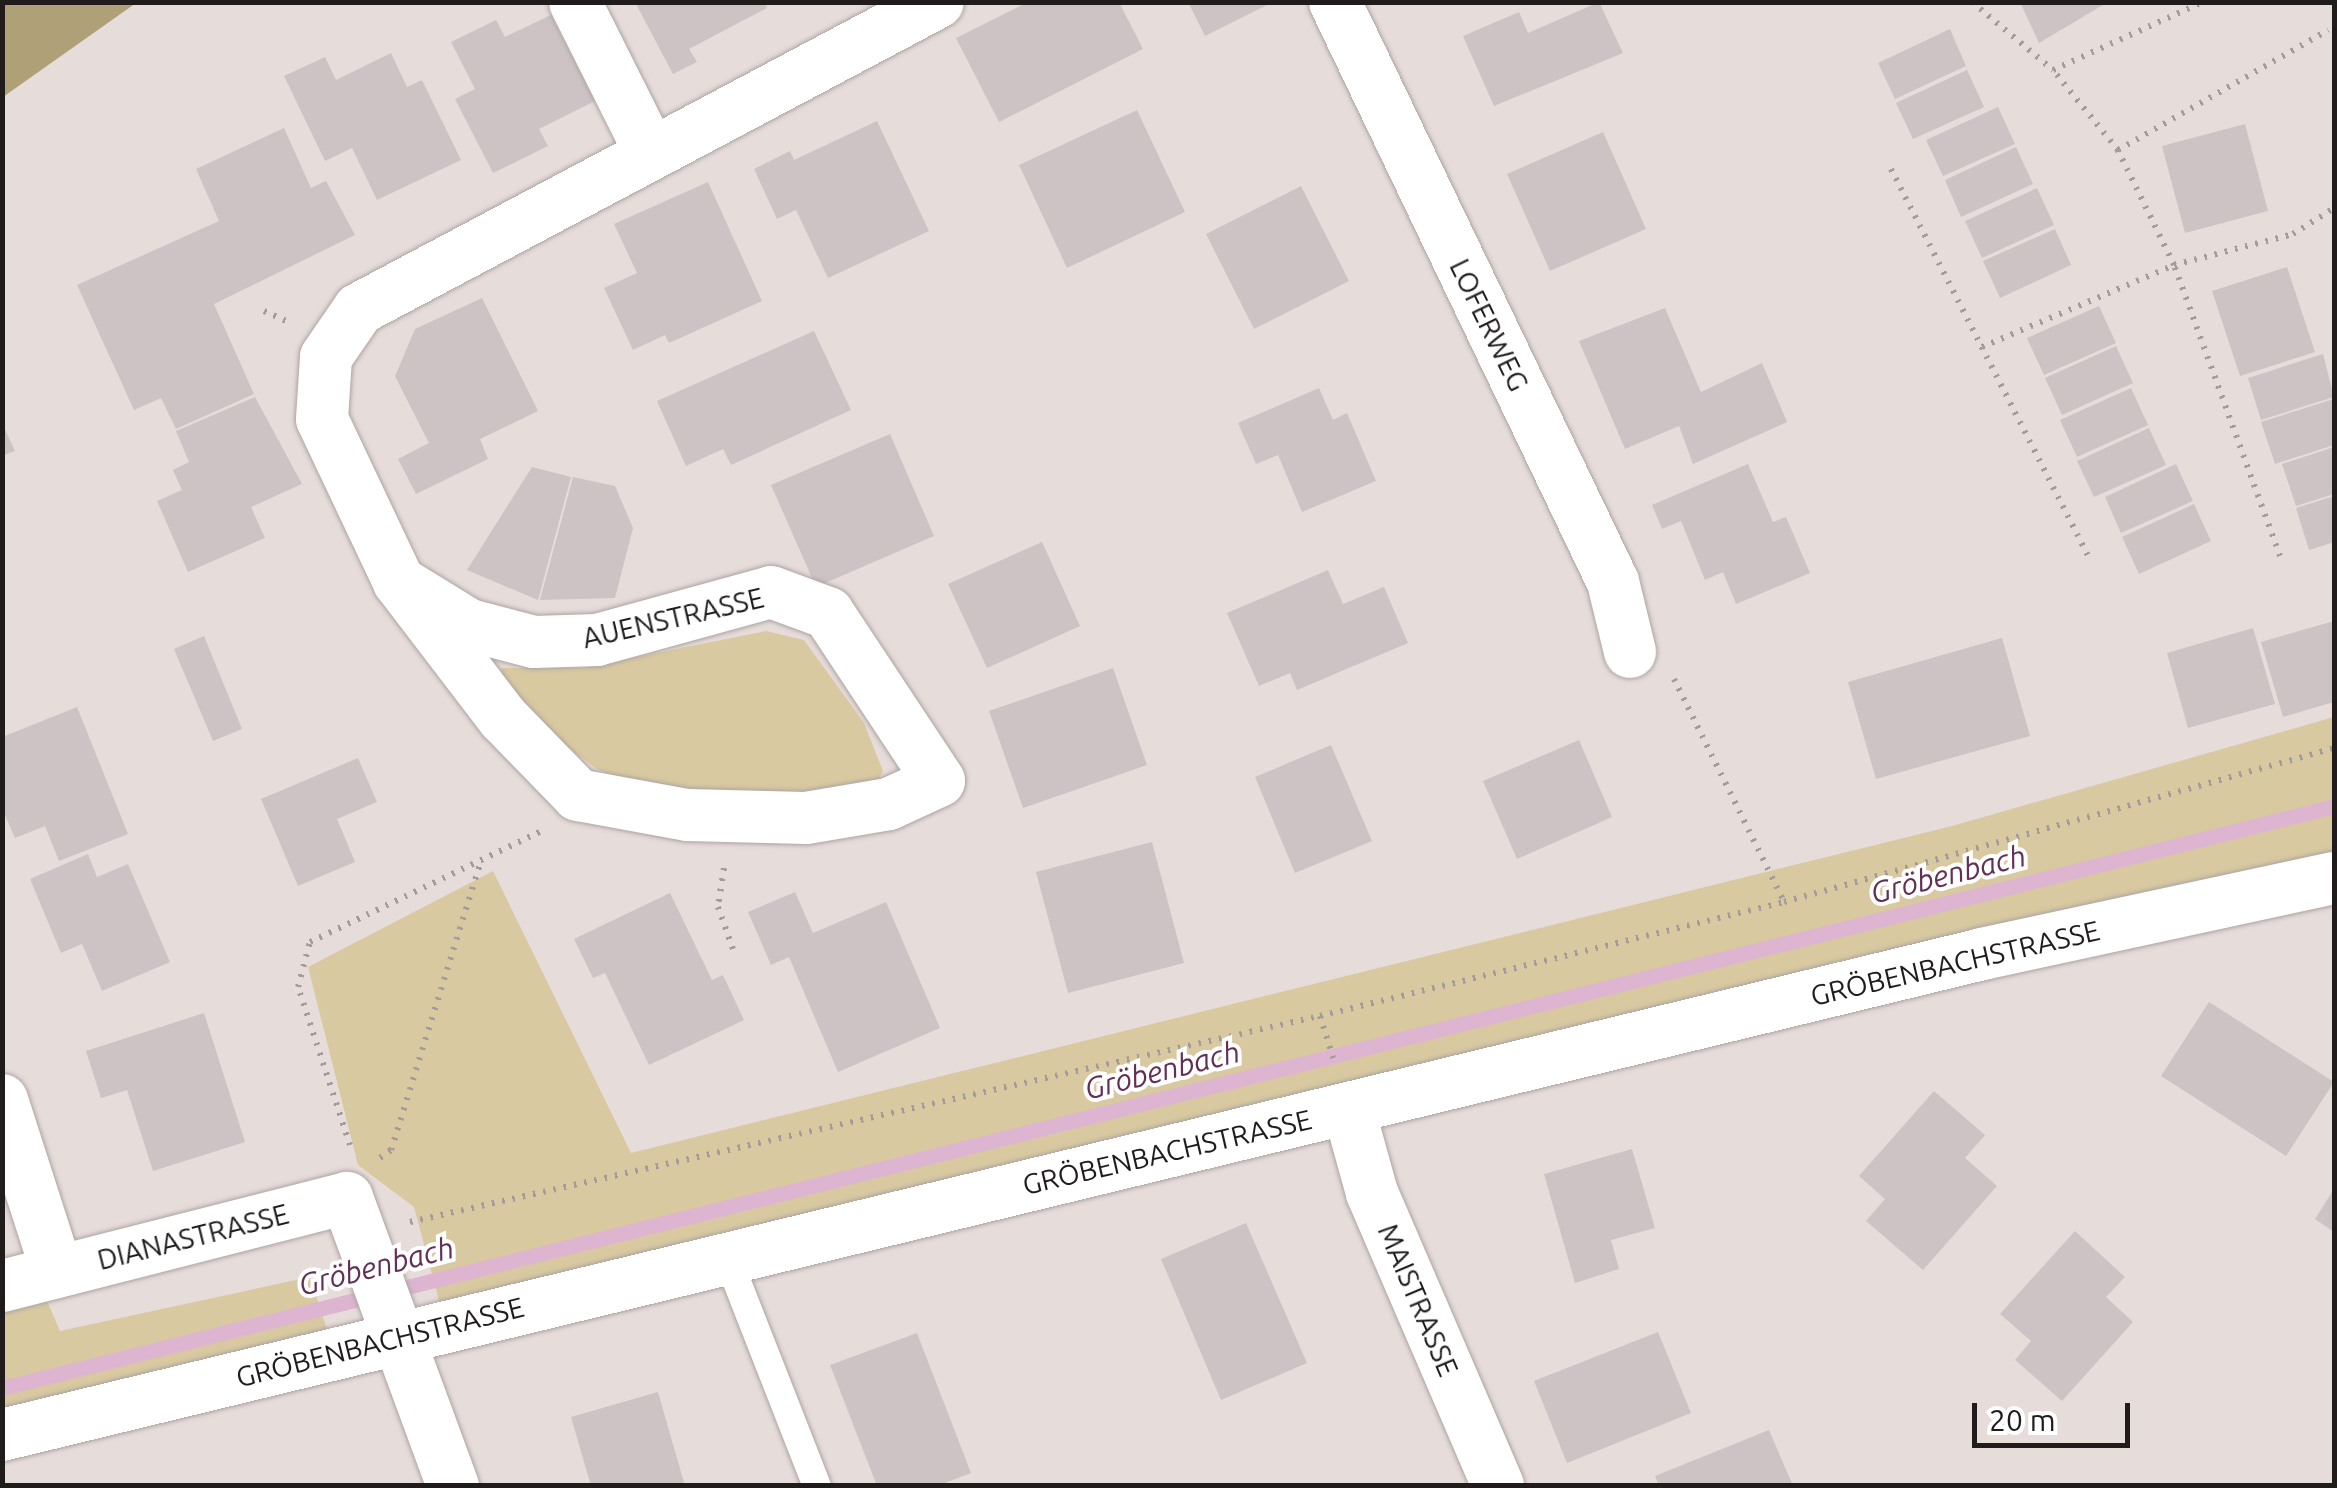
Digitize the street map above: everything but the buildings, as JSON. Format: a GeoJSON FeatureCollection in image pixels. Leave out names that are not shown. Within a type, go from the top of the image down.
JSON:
{"type":"FeatureCollection","features":[{"type":"Feature","properties":{"kind":"street"},"geometry":{"type":"LineString","coordinates":[[574,2],[650,152]]}},
{"type":"Feature","properties":{"kind":"street"},"geometry":{"type":"LineString","coordinates":[[578,795],[503,718],[399,582],[322,419],[326,357],[360,309],[938,2]]}},
{"type":"Feature","properties":{"kind":"street","name":"LOFERWEG"},"geometry":{"type":"LineString","coordinates":[[1335,2],[1613,582],[1630,652]]}},
{"type":"Feature","properties":{"kind":"street","name":"AUENSTRASSE"},"geometry":{"type":"LineString","coordinates":[[399,582],[469,625],[534,642],[596,640],[771,592],[828,613],[940,781],[889,804],[806,818],[732,816],[578,795]]}},
{"type":"Feature","properties":{"kind":"street","name":"GRÖBENBACHSTRASSE"},"geometry":{"type":"LineString","coordinates":[[2,1435],[370,1252],[726,1254],[1349,1110],[1982,954],[2334,878]]}},
{"type":"Feature","properties":{"kind":"street"},"geometry":{"type":"LineString","coordinates":[[2,1100],[57,1271]]}},
{"type":"Feature","properties":{"kind":"street","name":"MAISTRASSE"},"geometry":{"type":"LineString","coordinates":[[1349,1110],[1372,1193],[1498,1486]]}},
{"type":"Feature","properties":{"kind":"street"},"geometry":{"type":"LineString","coordinates":[[370,1252],[452,1486]]}},
{"type":"Feature","properties":{"kind":"street","name":"DIANASTRASSE"},"geometry":{"type":"LineString","coordinates":[[2,1286],[57,1271],[370,1252]]}},
{"type":"Feature","properties":{"kind":"lane"},"geometry":{"type":"LineString","coordinates":[[726,1254],[817,1486]]}},
{"type":"Feature","properties":{"kind":"path"},"geometry":{"type":"LineString","coordinates":[[1972,2],[2053,70],[2118,150],[2174,265],[2280,556]]}},
{"type":"Feature","properties":{"kind":"path"},"geometry":{"type":"LineString","coordinates":[[2053,70],[2203,2]]}},
{"type":"Feature","properties":{"kind":"path"},"geometry":{"type":"LineString","coordinates":[[2118,150],[2328,30]]}},
{"type":"Feature","properties":{"kind":"path"},"geometry":{"type":"LineString","coordinates":[[1891,170],[2090,560]]}},
{"type":"Feature","properties":{"kind":"path"},"geometry":{"type":"LineString","coordinates":[[1982,347],[2174,265],[2292,234],[2334,208]]}},
{"type":"Feature","properties":{"kind":"path"},"geometry":{"type":"LineString","coordinates":[[1630,652],[1678,681],[1784,902]]}},
{"type":"Feature","properties":{"kind":"path"},"geometry":{"type":"LineString","coordinates":[[370,1252],[1784,902],[2334,748]]}},
{"type":"Feature","properties":{"kind":"path"},"geometry":{"type":"LineString","coordinates":[[370,1252],[298,987],[310,942],[550,826],[578,795]]}},
{"type":"Feature","properties":{"kind":"path"},"geometry":{"type":"LineString","coordinates":[[732,816],[718,907],[733,948]]}},
{"type":"Feature","properties":{"kind":"path"},"geometry":{"type":"LineString","coordinates":[[370,1252],[391,1150],[480,863]]}},
{"type":"Feature","properties":{"kind":"shaded area"},"geometry":{"type":"Polygon","coordinates":[[[3,2],[136,2],[136,3],[3,97],[3,2]]]}},
{"type":"Feature","properties":{"kind":"shaded area"},"geometry":{"type":"Polygon","coordinates":[[[766,631],[804,640],[864,723],[883,771],[868,800],[660,794],[597,769],[504,701],[501,668],[582,668],[766,631]]]}},
{"type":"Feature","properties":{"kind":"shaded area"},"geometry":{"type":"Polygon","coordinates":[[[2334,717],[2334,861],[440,1304],[414,1207],[358,1165],[308,967],[493,871],[631,1153],[1952,826],[2334,717]]]}},
{"type":"Feature","properties":{"kind":"shaded area"},"geometry":{"type":"Polygon","coordinates":[[[310,1277],[329,1336],[3,1416],[3,1305],[44,1294],[60,1331],[310,1277]]]}},
{"type":"Feature","properties":{"kind":"waterway","name":"Gröbenbach"},"geometry":{"type":"LineString","coordinates":[[2,1388],[2334,806]]}}]}
